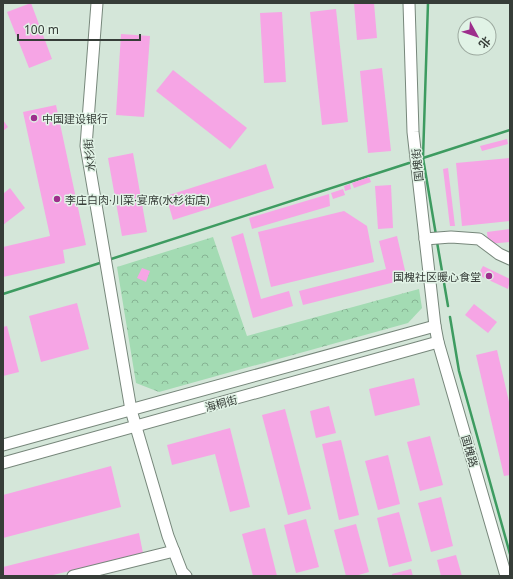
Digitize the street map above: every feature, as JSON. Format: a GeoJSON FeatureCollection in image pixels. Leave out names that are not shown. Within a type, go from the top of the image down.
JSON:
{"type":"FeatureCollection","features":[{"type":"Feature","properties":{"kind":"street","name":"水杉街"},"geometry":{"type":"LineString","coordinates":[[97,3],[86,146],[131,410],[174,551],[186,576]]}},
{"type":"Feature","properties":{"kind":"street","name":"国槐街"},"geometry":{"type":"LineString","coordinates":[[409,3],[413,132],[433,238],[435,326]]}},
{"type":"Feature","properties":{"kind":"street"},"geometry":{"type":"LineString","coordinates":[[433,238],[479,239],[499,254],[510,259]]}},
{"type":"Feature","properties":{"kind":"street","name":"国槐路"},"geometry":{"type":"LineString","coordinates":[[435,326],[438,342],[506,576]]}},
{"type":"Feature","properties":{"kind":"street","name":"海桐街"},"geometry":{"type":"LineString","coordinates":[[3,445],[435,326]]}},
{"type":"Feature","properties":{"kind":"street","name":"海桐街"},"geometry":{"type":"LineString","coordinates":[[3,462],[438,342]]}},
{"type":"Feature","properties":{"kind":"street"},"geometry":{"type":"LineString","coordinates":[[73,576],[174,551]]}},
{"type":"Feature","properties":{"kind":"green space"},"geometry":{"type":"Polygon","coordinates":[[[213,237],[247,336],[419,289],[422,308],[408,323],[159,392],[136,383],[117,267],[213,237]]]}},
{"type":"Feature","properties":{"kind":"building"},"geometry":{"type":"Polygon","coordinates":[[[31,3],[52,59],[29,68],[7,12],[31,3]]]}},
{"type":"Feature","properties":{"kind":"building"},"geometry":{"type":"Polygon","coordinates":[[[354,3],[374,3],[377,38],[357,40],[354,3]]]}},
{"type":"Feature","properties":{"kind":"building"},"geometry":{"type":"Polygon","coordinates":[[[336,9],[348,122],[322,125],[310,12],[336,9]]]}},
{"type":"Feature","properties":{"kind":"building"},"geometry":{"type":"Polygon","coordinates":[[[282,12],[286,82],[264,83],[260,13],[282,12]]]}},
{"type":"Feature","properties":{"kind":"building"},"geometry":{"type":"Polygon","coordinates":[[[121,34],[150,36],[144,117],[116,115],[121,34]]]}},
{"type":"Feature","properties":{"kind":"building"},"geometry":{"type":"Polygon","coordinates":[[[382,68],[391,151],[368,153],[360,71],[382,68]]]}},
{"type":"Feature","properties":{"kind":"building"},"geometry":{"type":"Polygon","coordinates":[[[173,70],[247,128],[230,149],[156,91],[173,70]]]}},
{"type":"Feature","properties":{"kind":"building"},"geometry":{"type":"Polygon","coordinates":[[[56,105],[86,245],[63,250],[65,263],[3,277],[3,247],[50,236],[23,112],[56,105]]]}},
{"type":"Feature","properties":{"kind":"building"},"geometry":{"type":"Polygon","coordinates":[[[3,120],[8,127],[3,131],[3,120]]]}},
{"type":"Feature","properties":{"kind":"building"},"geometry":{"type":"Polygon","coordinates":[[[507,139],[508,144],[482,151],[480,146],[507,139]]]}},
{"type":"Feature","properties":{"kind":"building"},"geometry":{"type":"Polygon","coordinates":[[[133,153],[147,232],[122,236],[108,158],[133,153]]]}},
{"type":"Feature","properties":{"kind":"building"},"geometry":{"type":"Polygon","coordinates":[[[510,158],[510,221],[462,226],[456,163],[510,158]]]}},
{"type":"Feature","properties":{"kind":"building"},"geometry":{"type":"Polygon","coordinates":[[[266,164],[274,188],[173,220],[166,196],[266,164]]]}},
{"type":"Feature","properties":{"kind":"building"},"geometry":{"type":"Polygon","coordinates":[[[448,168],[455,226],[450,226],[443,169],[448,168]]]}},
{"type":"Feature","properties":{"kind":"building"},"geometry":{"type":"Polygon","coordinates":[[[369,177],[371,182],[354,188],[352,183],[369,177]]]}},
{"type":"Feature","properties":{"kind":"building"},"geometry":{"type":"Polygon","coordinates":[[[350,184],[351,189],[345,191],[344,186],[350,184]]]}},
{"type":"Feature","properties":{"kind":"building"},"geometry":{"type":"Polygon","coordinates":[[[391,185],[393,228],[378,229],[375,186],[391,185]]]}},
{"type":"Feature","properties":{"kind":"building"},"geometry":{"type":"Polygon","coordinates":[[[10,188],[25,208],[3,225],[3,194],[10,188]]]}},
{"type":"Feature","properties":{"kind":"building"},"geometry":{"type":"Polygon","coordinates":[[[343,189],[345,195],[333,199],[331,193],[343,189]]]}},
{"type":"Feature","properties":{"kind":"building"},"geometry":{"type":"Polygon","coordinates":[[[329,194],[330,206],[252,229],[249,218],[329,194]]]}},
{"type":"Feature","properties":{"kind":"building"},"geometry":{"type":"Polygon","coordinates":[[[344,211],[367,226],[374,262],[271,287],[258,232],[344,211]]]}},
{"type":"Feature","properties":{"kind":"building"},"geometry":{"type":"Polygon","coordinates":[[[510,229],[510,242],[488,244],[487,232],[510,229]]]}},
{"type":"Feature","properties":{"kind":"building"},"geometry":{"type":"Polygon","coordinates":[[[243,233],[261,299],[289,291],[293,306],[253,318],[231,237],[243,233]]]}},
{"type":"Feature","properties":{"kind":"building"},"geometry":{"type":"Polygon","coordinates":[[[397,236],[407,279],[303,305],[299,291],[386,269],[379,241],[397,236]]]}},
{"type":"Feature","properties":{"kind":"building"},"geometry":{"type":"Polygon","coordinates":[[[483,266],[510,279],[508,289],[478,275],[483,266]]]}},
{"type":"Feature","properties":{"kind":"building"},"geometry":{"type":"Polygon","coordinates":[[[142,268],[150,271],[146,282],[137,278],[142,268]]]}},
{"type":"Feature","properties":{"kind":"building"},"geometry":{"type":"Polygon","coordinates":[[[77,303],[89,349],[41,362],[29,316],[77,303]]]}},
{"type":"Feature","properties":{"kind":"building"},"geometry":{"type":"Polygon","coordinates":[[[474,304],[497,322],[488,333],[465,315],[474,304]]]}},
{"type":"Feature","properties":{"kind":"building"},"geometry":{"type":"Polygon","coordinates":[[[7,326],[19,372],[3,376],[3,327],[7,326]]]}},
{"type":"Feature","properties":{"kind":"building"},"geometry":{"type":"Polygon","coordinates":[[[497,350],[510,406],[510,475],[504,476],[476,355],[497,350]]]}},
{"type":"Feature","properties":{"kind":"building"},"geometry":{"type":"Polygon","coordinates":[[[414,378],[420,405],[375,416],[369,389],[414,378]]]}},
{"type":"Feature","properties":{"kind":"building"},"geometry":{"type":"Polygon","coordinates":[[[329,406],[336,433],[316,438],[310,411],[329,406]]]}},
{"type":"Feature","properties":{"kind":"building"},"geometry":{"type":"Polygon","coordinates":[[[285,409],[311,509],[288,515],[262,415],[285,409]]]}},
{"type":"Feature","properties":{"kind":"building"},"geometry":{"type":"Polygon","coordinates":[[[230,428],[250,507],[230,512],[215,454],[172,465],[167,445],[230,428]]]}},
{"type":"Feature","properties":{"kind":"building"},"geometry":{"type":"Polygon","coordinates":[[[430,436],[443,485],[420,491],[407,442],[430,436]]]}},
{"type":"Feature","properties":{"kind":"building"},"geometry":{"type":"Polygon","coordinates":[[[341,440],[359,515],[339,520],[322,444],[341,440]]]}},
{"type":"Feature","properties":{"kind":"building"},"geometry":{"type":"Polygon","coordinates":[[[388,455],[400,504],[378,510],[365,461],[388,455]]]}},
{"type":"Feature","properties":{"kind":"building"},"geometry":{"type":"Polygon","coordinates":[[[111,466],[121,507],[3,538],[3,495],[111,466]]]}},
{"type":"Feature","properties":{"kind":"building"},"geometry":{"type":"Polygon","coordinates":[[[441,497],[453,546],[431,552],[418,503],[441,497]]]}},
{"type":"Feature","properties":{"kind":"building"},"geometry":{"type":"Polygon","coordinates":[[[399,512],[412,561],[389,567],[377,518],[399,512]]]}},
{"type":"Feature","properties":{"kind":"building"},"geometry":{"type":"Polygon","coordinates":[[[306,519],[319,567],[296,573],[284,525],[306,519]]]}},
{"type":"Feature","properties":{"kind":"building"},"geometry":{"type":"Polygon","coordinates":[[[356,524],[369,572],[355,576],[346,576],[334,530],[356,524]]]}},
{"type":"Feature","properties":{"kind":"building"},"geometry":{"type":"Polygon","coordinates":[[[265,528],[277,576],[253,576],[242,534],[265,528]]]}},
{"type":"Feature","properties":{"kind":"building"},"geometry":{"type":"Polygon","coordinates":[[[139,533],[143,553],[49,576],[3,576],[3,567],[139,533]]]}},
{"type":"Feature","properties":{"kind":"building"},"geometry":{"type":"Polygon","coordinates":[[[456,555],[462,576],[441,576],[437,560],[456,555]]]}},
{"type":"Feature","properties":{"kind":"building"},"geometry":{"type":"Polygon","coordinates":[[[411,569],[413,576],[392,576],[392,574],[411,569]]]}},
{"type":"Feature","properties":{"kind":"waterway"},"geometry":{"type":"LineString","coordinates":[[428,3],[423,158],[436,235]]}},
{"type":"Feature","properties":{"kind":"waterway"},"geometry":{"type":"LineString","coordinates":[[423,158],[510,130]]}},
{"type":"Feature","properties":{"kind":"waterway"},"geometry":{"type":"LineString","coordinates":[[108,260],[409,163]]}},
{"type":"Feature","properties":{"kind":"waterway"},"geometry":{"type":"LineString","coordinates":[[437,242],[448,306]]}},
{"type":"Feature","properties":{"kind":"waterway"},"geometry":{"type":"LineString","coordinates":[[3,294],[103,262]]}},
{"type":"Feature","properties":{"kind":"waterway"},"geometry":{"type":"LineString","coordinates":[[450,317],[459,371],[510,554]]}},
{"type":"Feature","properties":{"kind":"place","name":"中国建设银行"},"geometry":{"type":"Point","coordinates":[34,118]}},
{"type":"Feature","properties":{"kind":"place","name":"李庄白肉·川菜·宴席(水杉街店)"},"geometry":{"type":"Point","coordinates":[57,199]}},
{"type":"Feature","properties":{"kind":"place","name":"国槐社区暖心食堂"},"geometry":{"type":"Point","coordinates":[489,276]}}]}
